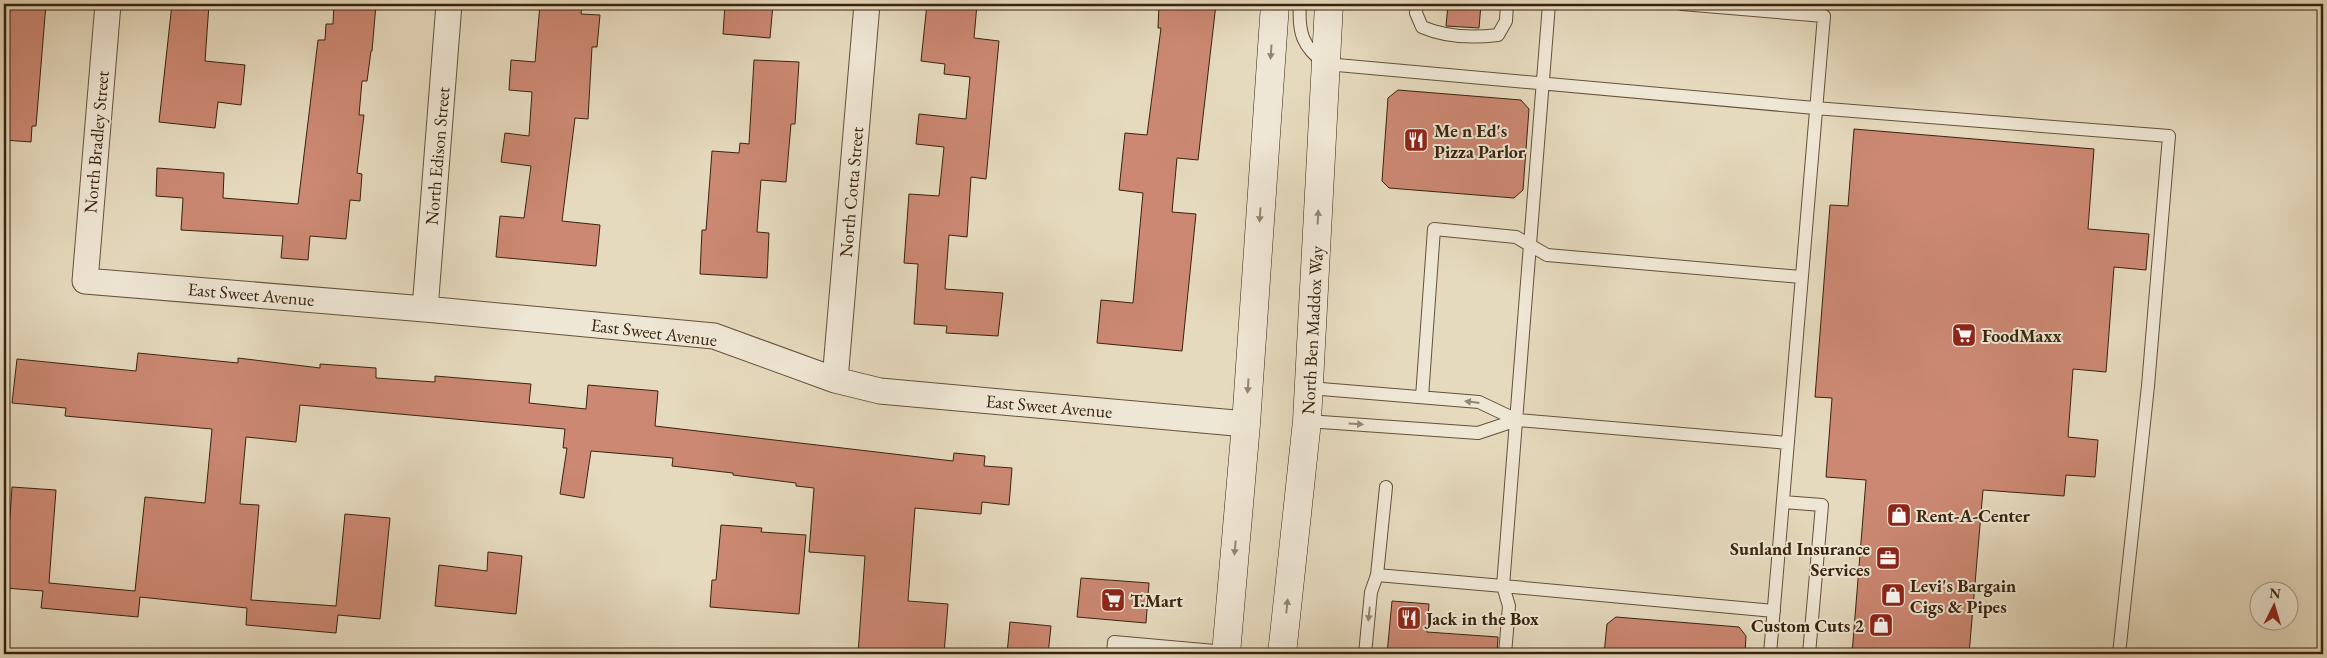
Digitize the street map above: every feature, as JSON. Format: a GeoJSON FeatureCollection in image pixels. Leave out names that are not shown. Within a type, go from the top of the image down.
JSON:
{"type":"FeatureCollection","features":[{"type":"Feature","properties":{"kind":"main road"},"geometry":{"type":"LineString","coordinates":[[1226,653],[1246,424],[1274,4]]}},
{"type":"Feature","properties":{"kind":"main road","name":"North Ben Maddox Way"},"geometry":{"type":"LineString","coordinates":[[1282,654],[1307,421],[1329,4]]}},
{"type":"Feature","properties":{"kind":"street","name":"North Bradley Street"},"geometry":{"type":"LineString","coordinates":[[84,281],[108,4]]}},
{"type":"Feature","properties":{"kind":"street","name":"North Edison Street"},"geometry":{"type":"LineString","coordinates":[[425,309],[449,4]]}},
{"type":"Feature","properties":{"kind":"street","name":"North Cotta Street"},"geometry":{"type":"LineString","coordinates":[[835,380],[867,4]]}},
{"type":"Feature","properties":{"kind":"street","name":"East Sweet Avenue"},"geometry":{"type":"LineString","coordinates":[[84,281],[425,309],[714,336],[835,380],[880,391],[1246,424]]}},
{"type":"Feature","properties":{"kind":"lane"},"geometry":{"type":"LineString","coordinates":[[1300,4],[1299,18],[1302,39],[1314,55],[1326,64],[1815,108],[2169,136],[2148,386],[2118,654]]}},
{"type":"Feature","properties":{"kind":"lane"},"geometry":{"type":"LineString","coordinates":[[1417,4],[1416,13],[1422,27],[1437,34],[1482,37],[1498,35],[1506,21],[1507,4]]}},
{"type":"Feature","properties":{"kind":"lane"},"geometry":{"type":"LineString","coordinates":[[1505,654],[1509,606],[1503,586],[1549,4]]}},
{"type":"Feature","properties":{"kind":"lane"},"geometry":{"type":"LineString","coordinates":[[1682,4],[1824,16],[1770,654]]}},
{"type":"Feature","properties":{"kind":"lane"},"geometry":{"type":"LineString","coordinates":[[1422,397],[1434,228],[1516,237],[1547,255],[1801,277]]}},
{"type":"Feature","properties":{"kind":"lane"},"geometry":{"type":"LineString","coordinates":[[1309,388],[1479,402],[1517,420],[1788,443]]}},
{"type":"Feature","properties":{"kind":"lane"},"geometry":{"type":"LineString","coordinates":[[1307,421],[1478,433],[1517,420]]}},
{"type":"Feature","properties":{"kind":"lane"},"geometry":{"type":"LineString","coordinates":[[1365,654],[1371,592],[1378,575],[1386,486]]}},
{"type":"Feature","properties":{"kind":"lane"},"geometry":{"type":"LineString","coordinates":[[1783,502],[1822,505],[1809,654]]}},
{"type":"Feature","properties":{"kind":"lane"},"geometry":{"type":"LineString","coordinates":[[1378,575],[1774,611]]}},
{"type":"Feature","properties":{"kind":"lane"},"geometry":{"type":"LineString","coordinates":[[1113,654],[1114,642],[1226,653]]}},
{"type":"Feature","properties":{"kind":"building"},"geometry":{"type":"Polygon","coordinates":[[[4,4],[46,4],[36,126],[32,126],[31,142],[4,140],[4,4]]]}},
{"type":"Feature","properties":{"kind":"building"},"geometry":{"type":"Polygon","coordinates":[[[172,4],[209,4],[205,61],[245,65],[241,105],[218,102],[215,128],[159,122],[172,4]]]}},
{"type":"Feature","properties":{"kind":"building"},"geometry":{"type":"Polygon","coordinates":[[[334,4],[376,4],[372,51],[367,81],[362,81],[359,115],[364,115],[357,173],[362,174],[360,201],[350,200],[346,239],[310,236],[308,260],[281,258],[283,236],[181,230],[183,198],[156,196],[157,168],[224,173],[223,198],[298,204],[318,40],[325,40],[326,24],[333,24],[334,4]]]}},
{"type":"Feature","properties":{"kind":"building"},"geometry":{"type":"Polygon","coordinates":[[[540,4],[582,4],[581,14],[600,15],[597,47],[592,47],[588,119],[575,118],[562,221],[600,225],[596,266],[496,257],[500,216],[524,218],[531,166],[501,162],[505,133],[529,136],[532,92],[509,90],[511,60],[535,62],[540,4]]]}},
{"type":"Feature","properties":{"kind":"building"},"geometry":{"type":"Polygon","coordinates":[[[725,4],[773,4],[770,38],[723,34],[725,4]]]}},
{"type":"Feature","properties":{"kind":"building"},"geometry":{"type":"Polygon","coordinates":[[[927,4],[977,4],[974,38],[999,41],[986,179],[971,177],[967,237],[949,235],[945,289],[1003,293],[998,336],[946,333],[947,326],[914,324],[918,264],[904,263],[909,194],[939,196],[944,147],[916,144],[919,114],[966,119],[970,77],[944,74],[945,64],[921,61],[927,4]]]}},
{"type":"Feature","properties":{"kind":"building"},"geometry":{"type":"Polygon","coordinates":[[[1159,4],[1216,4],[1198,160],[1177,158],[1172,212],[1196,214],[1182,351],[1097,343],[1101,300],[1133,303],[1143,193],[1119,190],[1125,133],[1147,135],[1161,28],[1158,28],[1159,4]]]}},
{"type":"Feature","properties":{"kind":"building"},"geometry":{"type":"Polygon","coordinates":[[[1448,4],[1481,4],[1479,28],[1446,26],[1448,4]]]}},
{"type":"Feature","properties":{"kind":"building"},"geometry":{"type":"Polygon","coordinates":[[[754,60],[799,62],[795,124],[791,124],[786,182],[761,180],[757,232],[769,233],[767,278],[700,274],[702,230],[706,230],[712,151],[739,153],[740,143],[749,144],[754,60]]]}},
{"type":"Feature","properties":{"kind":"building"},"geometry":{"type":"Polygon","coordinates":[[[1398,90],[1521,100],[1529,109],[1523,190],[1514,198],[1389,188],[1382,181],[1388,98],[1398,90]]]}},
{"type":"Feature","properties":{"kind":"building","name":"FoodMaxx"},"geometry":{"type":"Polygon","coordinates":[[[1854,129],[2094,149],[2088,229],[2149,234],[2146,270],[2114,267],[2106,372],[2073,369],[2068,437],[2098,440],[2095,477],[2066,475],[2064,496],[1983,490],[1969,654],[1852,654],[1866,480],[1826,477],[1832,398],[1815,397],[1830,205],[1848,206],[1854,129]]]}},
{"type":"Feature","properties":{"kind":"building"},"geometry":{"type":"Polygon","coordinates":[[[138,353],[238,363],[238,358],[320,368],[320,364],[376,368],[376,378],[435,382],[435,376],[531,384],[529,403],[586,409],[588,385],[658,391],[655,426],[953,461],[954,453],[985,456],[984,466],[1012,468],[1009,505],[982,502],[981,514],[915,508],[908,601],[948,604],[944,654],[858,654],[865,556],[809,552],[814,488],[796,486],[796,483],[733,475],[733,473],[672,466],[673,458],[591,451],[584,498],[560,494],[567,448],[563,448],[565,429],[300,405],[296,442],[246,437],[240,504],[259,505],[251,600],[336,606],[345,514],[390,518],[380,619],[338,615],[336,633],[246,625],[247,608],[140,597],[138,617],[41,608],[43,591],[5,588],[12,487],[56,490],[49,583],[135,591],[145,497],[205,503],[212,429],[65,416],[66,408],[12,403],[17,359],[136,371],[138,353]]]}},
{"type":"Feature","properties":{"kind":"building"},"geometry":{"type":"Polygon","coordinates":[[[721,525],[762,528],[761,532],[806,535],[799,614],[710,607],[712,580],[716,580],[721,525]]]}},
{"type":"Feature","properties":{"kind":"building"},"geometry":{"type":"Polygon","coordinates":[[[488,552],[522,556],[516,614],[435,606],[439,565],[487,571],[488,552]]]}},
{"type":"Feature","properties":{"kind":"building","name":"T.Mart"},"geometry":{"type":"Polygon","coordinates":[[[1081,578],[1149,583],[1146,623],[1077,617],[1081,578]]]}},
{"type":"Feature","properties":{"kind":"building","name":"Jack in the Box"},"geometry":{"type":"Polygon","coordinates":[[[1392,601],[1429,604],[1427,632],[1498,637],[1497,654],[1387,654],[1392,601]]]}},
{"type":"Feature","properties":{"kind":"building"},"geometry":{"type":"Polygon","coordinates":[[[1616,617],[1739,627],[1746,636],[1745,654],[1604,654],[1607,624],[1616,617]]]}},
{"type":"Feature","properties":{"kind":"building"},"geometry":{"type":"Polygon","coordinates":[[[1010,622],[1051,626],[1048,654],[1007,654],[1010,622]]]}},
{"type":"Feature","properties":{"kind":"place","name":"Me n Ed's Pizza Parlor"},"geometry":{"type":"Point","coordinates":[1416,140]}},
{"type":"Feature","properties":{"kind":"place","name":"FoodMaxx"},"geometry":{"type":"Point","coordinates":[1964,335]}},
{"type":"Feature","properties":{"kind":"place","name":"Rent-A-Center"},"geometry":{"type":"Point","coordinates":[1899,515]}},
{"type":"Feature","properties":{"kind":"place","name":"Sunland Insurance Services"},"geometry":{"type":"Point","coordinates":[1888,558]}},
{"type":"Feature","properties":{"kind":"place","name":"Levi's Bargain Cigs & Pipes"},"geometry":{"type":"Point","coordinates":[1893,595]}},
{"type":"Feature","properties":{"kind":"place","name":"T.Mart"},"geometry":{"type":"Point","coordinates":[1113,600]}},
{"type":"Feature","properties":{"kind":"place","name":"Jack in the Box"},"geometry":{"type":"Point","coordinates":[1409,618]}},
{"type":"Feature","properties":{"kind":"place","name":"Custom Cuts 2"},"geometry":{"type":"Point","coordinates":[1881,625]}}]}
